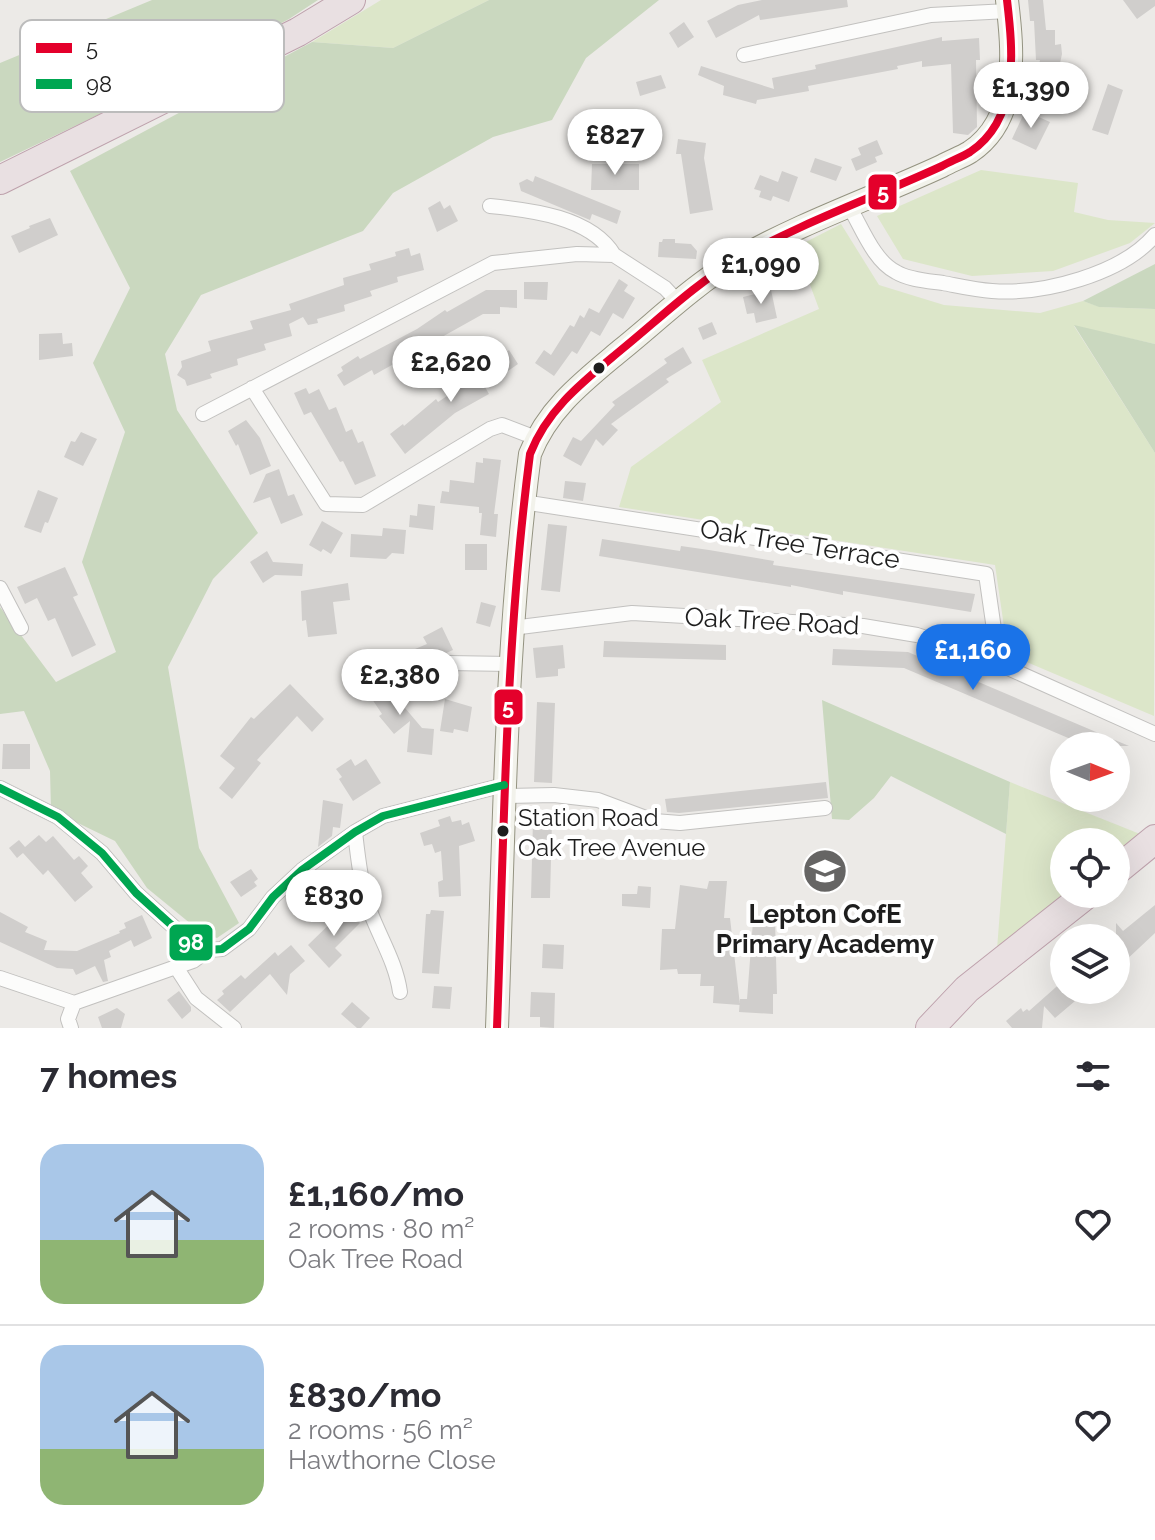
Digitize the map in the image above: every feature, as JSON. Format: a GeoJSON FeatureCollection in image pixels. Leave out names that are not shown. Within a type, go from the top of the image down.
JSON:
{"type":"FeatureCollection","features":[{"type":"Feature","properties":{"kind":"highway"},"geometry":{"type":"LineString","coordinates":[[284,39],[351,0]]}},
{"type":"Feature","properties":{"kind":"highway"},"geometry":{"type":"LineString","coordinates":[[0,180],[137,112]]}},
{"type":"Feature","properties":{"kind":"highway"},"geometry":{"type":"LineString","coordinates":[[1130,861],[1155,842]]}},
{"type":"Feature","properties":{"kind":"highway"},"geometry":{"type":"LineString","coordinates":[[930,1028],[967,989],[1069,908]]}},
{"type":"Feature","properties":{"kind":"street"},"geometry":{"type":"LineString","coordinates":[[497,1028],[512,628],[523,502],[530,454],[536,438],[564,399],[734,261],[971,151],[988,136],[1006,102],[1010,83],[1008,6],[931,15],[744,55]]}},
{"type":"Feature","properties":{"kind":"street"},"geometry":{"type":"LineString","coordinates":[[490,206],[523,209],[588,231],[609,247],[614,255],[665,288],[679,303]]}},
{"type":"Feature","properties":{"kind":"street"},"geometry":{"type":"LineString","coordinates":[[850,208],[881,260],[895,272],[994,291],[1048,287],[1092,276],[1141,251],[1155,235]]}},
{"type":"Feature","properties":{"kind":"street"},"geometry":{"type":"LineString","coordinates":[[203,414],[493,263],[577,254],[614,255]]}},
{"type":"Feature","properties":{"kind":"street"},"geometry":{"type":"LineString","coordinates":[[252,388],[326,504],[363,505],[490,429],[502,425],[536,438]]}},
{"type":"Feature","properties":{"kind":"street","name":"Oak Tree Terrace"},"geometry":{"type":"LineString","coordinates":[[523,502],[986,574],[999,664]]}},
{"type":"Feature","properties":{"kind":"street"},"geometry":{"type":"LineString","coordinates":[[0,588],[21,628]]}},
{"type":"Feature","properties":{"kind":"street","name":"Oak Tree Road"},"geometry":{"type":"LineString","coordinates":[[512,628],[632,613],[863,626],[917,635],[979,655],[1155,734]]}},
{"type":"Feature","properties":{"kind":"street"},"geometry":{"type":"LineString","coordinates":[[425,684],[448,663],[510,664]]}},
{"type":"Feature","properties":{"kind":"street"},"geometry":{"type":"LineString","coordinates":[[0,788],[58,817],[102,853],[136,893],[194,945],[208,950],[222,949],[249,929],[273,897],[302,870],[383,816],[504,790],[598,800],[654,821],[680,823],[825,808]]}},
{"type":"Feature","properties":{"kind":"street"},"geometry":{"type":"LineString","coordinates":[[355,832],[369,909],[397,974],[400,992]]}},
{"type":"Feature","properties":{"kind":"street"},"geometry":{"type":"LineString","coordinates":[[0,978],[74,1003],[193,961],[208,950]]}},
{"type":"Feature","properties":{"kind":"street"},"geometry":{"type":"LineString","coordinates":[[176,967],[196,998],[234,1028]]}},
{"type":"Feature","properties":{"kind":"street"},"geometry":{"type":"LineString","coordinates":[[71,1028],[68,1019],[74,1003]]}},
{"type":"Feature","properties":{"kind":"green space"},"geometry":{"type":"Polygon","coordinates":[[[152,0],[318,0],[284,22],[104,20],[152,0]]]}},
{"type":"Feature","properties":{"kind":"green space"},"geometry":{"type":"Polygon","coordinates":[[[381,0],[489,0],[393,48],[312,42],[381,0]]]}},
{"type":"Feature","properties":{"kind":"green space"},"geometry":{"type":"Polygon","coordinates":[[[489,0],[659,0],[586,58],[552,120],[493,137],[393,193],[363,231],[201,295],[165,354],[177,410],[258,533],[213,579],[168,667],[199,848],[239,923],[217,938],[202,933],[147,888],[115,841],[51,810],[50,771],[24,711],[0,714],[0,607],[56,682],[116,652],[82,562],[125,432],[93,363],[130,288],[70,171],[181,112],[284,112],[284,57],[312,42],[393,48],[489,0]]]}},
{"type":"Feature","properties":{"kind":"green space"},"geometry":{"type":"Polygon","coordinates":[[[20,55],[20,112],[104,112],[0,162],[0,63],[20,55]]]}},
{"type":"Feature","properties":{"kind":"green space"},"geometry":{"type":"Polygon","coordinates":[[[981,170],[1078,183],[1074,212],[1108,220],[1155,223],[1130,243],[1053,271],[972,276],[903,259],[877,216],[981,170]]]}},
{"type":"Feature","properties":{"kind":"green space"},"geometry":{"type":"Polygon","coordinates":[[[841,224],[879,285],[944,305],[1040,313],[1083,301],[1100,307],[1155,309],[1155,344],[1074,326],[1155,453],[1154,716],[1008,654],[995,565],[619,507],[631,467],[721,402],[702,360],[819,309],[796,247],[841,224]]]}},
{"type":"Feature","properties":{"kind":"green space"},"geometry":{"type":"Polygon","coordinates":[[[1155,264],[1155,309],[1099,307],[1083,301],[1155,264]]]}},
{"type":"Feature","properties":{"kind":"green space"},"geometry":{"type":"Polygon","coordinates":[[[1074,325],[1155,344],[1155,453],[1074,325]]]}},
{"type":"Feature","properties":{"kind":"green space"},"geometry":{"type":"Polygon","coordinates":[[[822,700],[1010,782],[1006,834],[891,776],[874,798],[849,820],[832,819],[822,700]]]}},
{"type":"Feature","properties":{"kind":"green space"},"geometry":{"type":"Polygon","coordinates":[[[1010,782],[1050,798],[1050,812],[1085,812],[1125,828],[1050,828],[1050,907],[997,949],[1010,782]]]}},
{"type":"Feature","properties":{"kind":"green space"},"geometry":{"type":"Polygon","coordinates":[[[1130,830],[1140,834],[1130,842],[1130,830]]]}},
{"type":"Feature","properties":{"kind":"building"},"geometry":{"type":"Polygon","coordinates":[[[762,0],[847,0],[848,7],[760,20],[759,15],[716,38],[707,21],[738,5],[762,0]]]}},
{"type":"Feature","properties":{"kind":"building"},"geometry":{"type":"Polygon","coordinates":[[[1028,0],[1043,0],[1046,30],[1055,30],[1055,45],[1061,44],[1062,54],[1052,100],[1032,96],[1040,60],[1036,60],[1034,21],[1030,21],[1028,0]]]}},
{"type":"Feature","properties":{"kind":"building"},"geometry":{"type":"Polygon","coordinates":[[[1123,0],[1155,0],[1155,6],[1137,19],[1123,0]]]}},
{"type":"Feature","properties":{"kind":"building"},"geometry":{"type":"Polygon","coordinates":[[[684,22],[694,37],[678,48],[669,33],[684,22]]]}},
{"type":"Feature","properties":{"kind":"building"},"geometry":{"type":"Polygon","coordinates":[[[942,37],[942,41],[979,38],[980,60],[976,60],[977,127],[968,135],[953,133],[951,64],[922,67],[922,61],[897,66],[898,69],[808,86],[809,91],[757,100],[756,104],[723,95],[724,86],[698,75],[701,66],[774,89],[772,78],[816,69],[815,65],[942,37]]]}},
{"type":"Feature","properties":{"kind":"building"},"geometry":{"type":"Polygon","coordinates":[[[661,75],[666,88],[640,96],[636,82],[661,75]]]}},
{"type":"Feature","properties":{"kind":"building"},"geometry":{"type":"Polygon","coordinates":[[[1108,84],[1123,90],[1108,135],[1092,130],[1108,84]]]}},
{"type":"Feature","properties":{"kind":"building"},"geometry":{"type":"Polygon","coordinates":[[[1025,111],[1050,122],[1036,150],[1012,139],[1025,111]]]}},
{"type":"Feature","properties":{"kind":"building"},"geometry":{"type":"Polygon","coordinates":[[[678,139],[706,143],[704,158],[713,210],[690,214],[681,154],[676,154],[678,139]]]}},
{"type":"Feature","properties":{"kind":"building"},"geometry":{"type":"Polygon","coordinates":[[[877,140],[883,154],[875,157],[877,162],[856,171],[851,159],[861,155],[858,148],[877,140]]]}},
{"type":"Feature","properties":{"kind":"building"},"geometry":{"type":"Polygon","coordinates":[[[815,158],[842,167],[836,181],[810,172],[815,158]]]}},
{"type":"Feature","properties":{"kind":"building"},"geometry":{"type":"Polygon","coordinates":[[[592,164],[639,164],[639,190],[591,190],[592,164]]]}},
{"type":"Feature","properties":{"kind":"building"},"geometry":{"type":"Polygon","coordinates":[[[782,171],[798,177],[789,202],[773,196],[771,201],[759,197],[761,191],[754,189],[760,175],[778,182],[782,171]]]}},
{"type":"Feature","properties":{"kind":"building"},"geometry":{"type":"Polygon","coordinates":[[[535,176],[621,211],[617,224],[592,214],[590,220],[521,191],[519,183],[527,179],[533,182],[535,176]]]}},
{"type":"Feature","properties":{"kind":"building"},"geometry":{"type":"Polygon","coordinates":[[[440,201],[444,209],[450,205],[458,221],[437,232],[428,208],[440,201]]]}},
{"type":"Feature","properties":{"kind":"building"},"geometry":{"type":"Polygon","coordinates":[[[50,218],[58,235],[19,253],[11,236],[50,218]]]}},
{"type":"Feature","properties":{"kind":"building"},"geometry":{"type":"Polygon","coordinates":[[[663,239],[691,244],[697,251],[696,259],[658,257],[659,242],[663,239]]]}},
{"type":"Feature","properties":{"kind":"building"},"geometry":{"type":"Polygon","coordinates":[[[409,248],[411,256],[420,253],[424,270],[397,277],[398,282],[370,291],[372,296],[344,305],[345,311],[317,319],[318,323],[308,325],[303,317],[289,324],[292,336],[264,344],[266,350],[237,359],[238,365],[210,374],[212,378],[187,386],[185,380],[177,375],[182,367],[181,361],[211,351],[208,341],[253,329],[250,321],[291,310],[289,304],[344,285],[343,278],[371,270],[369,264],[396,256],[395,252],[409,248]]]}},
{"type":"Feature","properties":{"kind":"building"},"geometry":{"type":"Polygon","coordinates":[[[619,279],[628,285],[624,291],[635,298],[623,319],[613,313],[600,336],[591,331],[577,354],[572,351],[554,376],[535,363],[544,350],[551,355],[580,315],[584,318],[589,308],[599,313],[619,279]]]}},
{"type":"Feature","properties":{"kind":"building"},"geometry":{"type":"Polygon","coordinates":[[[524,282],[548,282],[547,300],[524,299],[524,282]]]}},
{"type":"Feature","properties":{"kind":"building"},"geometry":{"type":"Polygon","coordinates":[[[486,290],[517,290],[517,308],[500,307],[500,314],[483,314],[374,375],[372,370],[344,386],[337,375],[343,371],[341,367],[358,356],[360,359],[486,290]]]}},
{"type":"Feature","properties":{"kind":"building"},"geometry":{"type":"Polygon","coordinates":[[[771,290],[777,318],[756,323],[754,313],[747,314],[743,297],[771,290]]]}},
{"type":"Feature","properties":{"kind":"building"},"geometry":{"type":"Polygon","coordinates":[[[712,322],[717,334],[703,340],[698,328],[712,322]]]}},
{"type":"Feature","properties":{"kind":"building"},"geometry":{"type":"Polygon","coordinates":[[[62,333],[63,344],[72,343],[73,356],[39,360],[39,334],[62,333]]]}},
{"type":"Feature","properties":{"kind":"building"},"geometry":{"type":"Polygon","coordinates":[[[683,347],[692,363],[666,379],[669,382],[611,424],[618,430],[603,446],[596,439],[581,466],[563,456],[573,437],[581,441],[615,405],[612,402],[667,363],[664,359],[683,347]]]}},
{"type":"Feature","properties":{"kind":"building"},"geometry":{"type":"Polygon","coordinates":[[[509,350],[518,364],[485,387],[489,394],[455,413],[405,454],[390,434],[436,399],[438,402],[482,373],[480,370],[509,350]]]}},
{"type":"Feature","properties":{"kind":"building"},"geometry":{"type":"Polygon","coordinates":[[[306,388],[309,394],[319,389],[329,410],[336,407],[346,432],[352,429],[358,443],[363,441],[376,476],[355,485],[311,412],[304,415],[294,393],[306,388]]]}},
{"type":"Feature","properties":{"kind":"building"},"geometry":{"type":"Polygon","coordinates":[[[246,420],[260,438],[271,466],[250,475],[238,444],[236,446],[228,431],[246,420]]]}},
{"type":"Feature","properties":{"kind":"building"},"geometry":{"type":"Polygon","coordinates":[[[81,432],[97,439],[83,466],[64,457],[71,441],[75,442],[81,432]]]}},
{"type":"Feature","properties":{"kind":"building"},"geometry":{"type":"Polygon","coordinates":[[[483,458],[501,460],[494,514],[498,514],[496,537],[480,535],[482,513],[479,513],[479,507],[440,503],[442,491],[449,492],[450,480],[474,483],[476,462],[483,463],[483,458]]]}},
{"type":"Feature","properties":{"kind":"building"},"geometry":{"type":"Polygon","coordinates":[[[279,469],[288,496],[294,494],[303,515],[281,524],[270,497],[253,503],[266,474],[279,469]]]}},
{"type":"Feature","properties":{"kind":"building"},"geometry":{"type":"Polygon","coordinates":[[[565,481],[586,483],[583,501],[563,498],[565,481]]]}},
{"type":"Feature","properties":{"kind":"building"},"geometry":{"type":"Polygon","coordinates":[[[38,490],[58,498],[41,533],[24,527],[38,490]]]}},
{"type":"Feature","properties":{"kind":"building"},"geometry":{"type":"Polygon","coordinates":[[[418,504],[435,506],[433,530],[409,527],[410,515],[417,516],[418,504]]]}},
{"type":"Feature","properties":{"kind":"building"},"geometry":{"type":"Polygon","coordinates":[[[322,521],[343,533],[331,554],[309,545],[322,521]]]}},
{"type":"Feature","properties":{"kind":"building"},"geometry":{"type":"Polygon","coordinates":[[[548,524],[567,526],[560,592],[541,590],[548,524]]]}},
{"type":"Feature","properties":{"kind":"building"},"geometry":{"type":"Polygon","coordinates":[[[383,528],[406,530],[404,554],[392,553],[386,559],[350,557],[351,534],[382,536],[383,528]]]}},
{"type":"Feature","properties":{"kind":"building"},"geometry":{"type":"Polygon","coordinates":[[[602,539],[680,551],[681,546],[709,550],[774,561],[773,565],[975,594],[971,612],[843,591],[843,595],[599,556],[602,539]]]}},
{"type":"Feature","properties":{"kind":"building"},"geometry":{"type":"Polygon","coordinates":[[[465,544],[487,544],[487,570],[465,570],[465,544]]]}},
{"type":"Feature","properties":{"kind":"building"},"geometry":{"type":"Polygon","coordinates":[[[267,551],[273,562],[303,564],[302,576],[275,575],[263,583],[250,562],[267,551]]]}},
{"type":"Feature","properties":{"kind":"building"},"geometry":{"type":"Polygon","coordinates":[[[65,567],[78,595],[73,597],[96,645],[72,657],[55,618],[48,621],[37,598],[25,604],[17,587],[65,567]]]}},
{"type":"Feature","properties":{"kind":"building"},"geometry":{"type":"Polygon","coordinates":[[[348,583],[350,600],[333,602],[337,634],[308,637],[306,620],[302,621],[301,591],[348,583]]]}},
{"type":"Feature","properties":{"kind":"building"},"geometry":{"type":"Polygon","coordinates":[[[481,602],[496,606],[490,627],[476,623],[481,602]]]}},
{"type":"Feature","properties":{"kind":"building"},"geometry":{"type":"Polygon","coordinates":[[[442,627],[453,650],[422,664],[415,649],[427,644],[423,637],[442,627]]]}},
{"type":"Feature","properties":{"kind":"building"},"geometry":{"type":"Polygon","coordinates":[[[604,641],[726,645],[726,660],[603,657],[604,641]]]}},
{"type":"Feature","properties":{"kind":"building"},"geometry":{"type":"Polygon","coordinates":[[[563,645],[565,668],[558,669],[558,676],[536,678],[533,648],[563,645]]]}},
{"type":"Feature","properties":{"kind":"building"},"geometry":{"type":"Polygon","coordinates":[[[833,649],[908,652],[1096,732],[1054,732],[904,668],[832,665],[833,649]]]}},
{"type":"Feature","properties":{"kind":"building"},"geometry":{"type":"Polygon","coordinates":[[[382,675],[388,684],[391,682],[398,693],[394,695],[422,728],[434,729],[432,755],[407,752],[410,721],[394,734],[379,716],[382,714],[364,687],[382,675]]]}},
{"type":"Feature","properties":{"kind":"building"},"geometry":{"type":"Polygon","coordinates":[[[290,684],[324,719],[312,732],[297,716],[257,760],[261,763],[232,799],[219,788],[235,768],[220,756],[251,717],[254,719],[290,684]]]}},
{"type":"Feature","properties":{"kind":"building"},"geometry":{"type":"Polygon","coordinates":[[[445,699],[472,707],[468,732],[454,729],[453,733],[440,731],[445,699]]]}},
{"type":"Feature","properties":{"kind":"building"},"geometry":{"type":"Polygon","coordinates":[[[537,702],[555,703],[552,783],[534,782],[537,702]]]}},
{"type":"Feature","properties":{"kind":"building"},"geometry":{"type":"Polygon","coordinates":[[[3,744],[30,744],[30,769],[2,769],[3,744]]]}},
{"type":"Feature","properties":{"kind":"building"},"geometry":{"type":"Polygon","coordinates":[[[351,759],[355,766],[366,759],[381,783],[353,801],[336,769],[351,759]]]}},
{"type":"Feature","properties":{"kind":"building"},"geometry":{"type":"Polygon","coordinates":[[[826,782],[828,798],[679,813],[667,812],[665,799],[826,782]]]}},
{"type":"Feature","properties":{"kind":"building"},"geometry":{"type":"Polygon","coordinates":[[[323,800],[343,804],[340,828],[333,827],[332,836],[318,847],[323,800]]]}},
{"type":"Feature","properties":{"kind":"building"},"geometry":{"type":"Polygon","coordinates":[[[450,816],[452,822],[461,820],[462,825],[469,822],[475,841],[459,846],[461,896],[439,897],[438,882],[443,880],[441,851],[435,853],[432,844],[424,846],[420,833],[440,826],[438,820],[450,816]]]}},
{"type":"Feature","properties":{"kind":"building"},"geometry":{"type":"Polygon","coordinates":[[[533,820],[552,820],[550,898],[531,898],[533,820]]]}},
{"type":"Feature","properties":{"kind":"building"},"geometry":{"type":"Polygon","coordinates":[[[39,835],[46,842],[53,836],[74,860],[79,856],[88,866],[81,873],[93,887],[75,902],[48,870],[43,875],[23,853],[17,858],[9,848],[19,840],[25,847],[39,835]]]}},
{"type":"Feature","properties":{"kind":"building"},"geometry":{"type":"Polygon","coordinates":[[[251,869],[258,879],[254,882],[257,886],[241,897],[230,882],[251,869]]]}},
{"type":"Feature","properties":{"kind":"building"},"geometry":{"type":"Polygon","coordinates":[[[709,881],[727,881],[724,918],[730,918],[740,1005],[713,1003],[714,986],[700,986],[701,974],[678,974],[677,969],[660,970],[662,929],[675,929],[680,885],[707,889],[709,881]]]}},
{"type":"Feature","properties":{"kind":"building"},"geometry":{"type":"Polygon","coordinates":[[[638,886],[651,887],[650,908],[622,906],[622,894],[637,894],[638,886]]]}},
{"type":"Feature","properties":{"kind":"building"},"geometry":{"type":"Polygon","coordinates":[[[1155,905],[1155,933],[1130,956],[1130,925],[1155,905]]]}},
{"type":"Feature","properties":{"kind":"building"},"geometry":{"type":"Polygon","coordinates":[[[346,908],[360,923],[335,948],[342,955],[329,968],[308,945],[346,908]]]}},
{"type":"Feature","properties":{"kind":"building"},"geometry":{"type":"Polygon","coordinates":[[[431,910],[444,911],[439,974],[422,973],[426,914],[430,914],[431,910]]]}},
{"type":"Feature","properties":{"kind":"building"},"geometry":{"type":"Polygon","coordinates":[[[0,912],[28,927],[25,932],[47,941],[44,950],[77,951],[120,933],[126,928],[124,923],[142,915],[152,938],[134,947],[131,940],[109,951],[111,957],[104,960],[108,981],[103,982],[95,966],[76,975],[73,969],[57,968],[0,942],[0,912]]]}},
{"type":"Feature","properties":{"kind":"building"},"geometry":{"type":"Polygon","coordinates":[[[775,920],[777,994],[773,994],[773,1014],[739,1012],[740,999],[747,999],[753,921],[775,920]]]}},
{"type":"Feature","properties":{"kind":"building"},"geometry":{"type":"Polygon","coordinates":[[[543,944],[564,945],[563,969],[542,968],[543,944]]]}},
{"type":"Feature","properties":{"kind":"building"},"geometry":{"type":"Polygon","coordinates":[[[291,945],[305,961],[290,974],[287,995],[270,974],[230,1012],[217,1000],[224,994],[222,991],[241,975],[245,979],[275,952],[278,956],[291,945]]]}},
{"type":"Feature","properties":{"kind":"building"},"geometry":{"type":"Polygon","coordinates":[[[434,986],[452,987],[450,1009],[432,1008],[434,986]]]}},
{"type":"Feature","properties":{"kind":"building"},"geometry":{"type":"Polygon","coordinates":[[[179,991],[191,1007],[182,1019],[167,1000],[179,991]]]}},
{"type":"Feature","properties":{"kind":"building"},"geometry":{"type":"Polygon","coordinates":[[[531,992],[555,993],[554,1028],[540,1027],[540,1017],[530,1017],[531,992]]]}},
{"type":"Feature","properties":{"kind":"building"},"geometry":{"type":"Polygon","coordinates":[[[1050,992],[1050,1004],[1072,1004],[1055,1018],[1044,1006],[1042,1028],[1012,1028],[1006,1021],[1021,1008],[1023,1012],[1029,1011],[1050,992]]]}},
{"type":"Feature","properties":{"kind":"building"},"geometry":{"type":"Polygon","coordinates":[[[352,1002],[370,1018],[361,1028],[341,1014],[352,1002]]]}},
{"type":"Feature","properties":{"kind":"building"},"geometry":{"type":"Polygon","coordinates":[[[117,1008],[125,1014],[121,1028],[102,1028],[98,1017],[117,1008]]]}},
{"type":"Feature","properties":{"kind":"transit line","name":"5"},"geometry":{"type":"LineString","coordinates":[[497,1028],[515,597],[530,454],[557,409],[581,384],[706,280],[786,234],[964,156],[986,138],[998,122],[1010,83],[1011,41],[1007,0]]}},
{"type":"Feature","properties":{"kind":"transit line","name":"98"},"geometry":{"type":"LineString","coordinates":[[0,788],[58,817],[102,853],[136,893],[194,945],[208,950],[222,949],[249,929],[273,897],[302,870],[383,816],[504,785]]}},
{"type":"Feature","properties":{"kind":"place","name":"Station Road Oak Tree Avenue"},"geometry":{"type":"Point","coordinates":[503,831]}},
{"type":"Feature","properties":{"kind":"place","name":"Lepton CofE Primary Academy"},"geometry":{"type":"Point","coordinates":[825,871]}}]}
